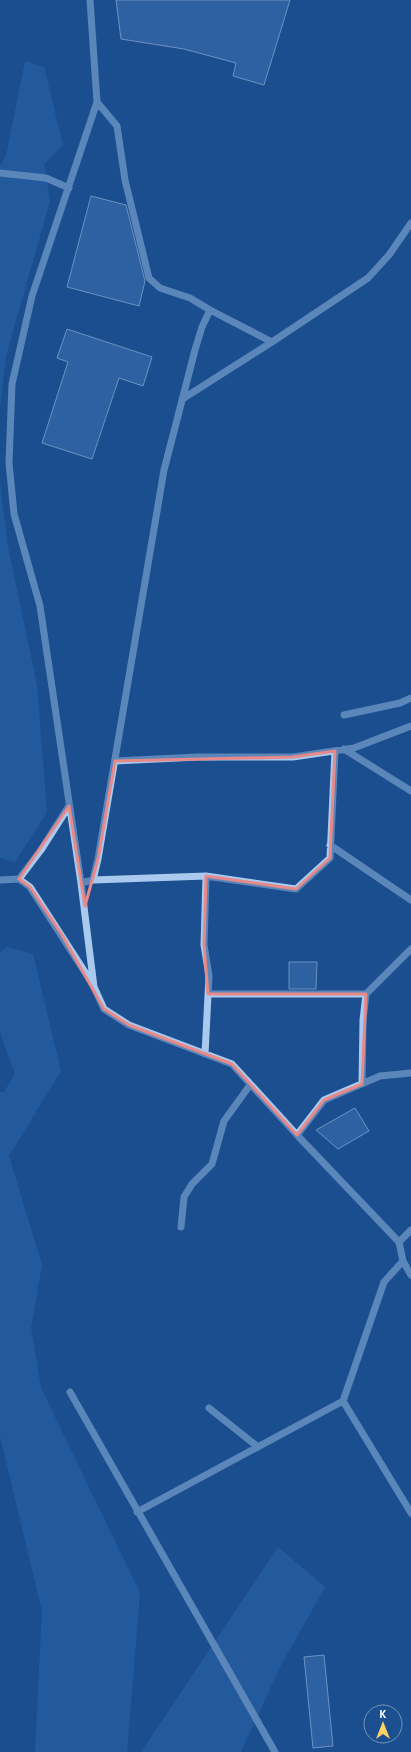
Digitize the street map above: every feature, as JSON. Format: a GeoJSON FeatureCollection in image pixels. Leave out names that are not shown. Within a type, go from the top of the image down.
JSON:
{"type":"FeatureCollection","features":[{"type":"Feature","properties":{"kind":"street"},"geometry":{"type":"LineString","coordinates":[[90,0],[98,102],[32,296],[12,384],[9,463],[14,514],[40,606],[81,883],[94,987]]}},
{"type":"Feature","properties":{"kind":"street"},"geometry":{"type":"LineString","coordinates":[[98,102],[117,126],[125,180],[148,278],[160,288],[190,298],[272,342]]}},
{"type":"Feature","properties":{"kind":"street"},"geometry":{"type":"LineString","coordinates":[[0,174],[46,178],[68,188]]}},
{"type":"Feature","properties":{"kind":"street"},"geometry":{"type":"LineString","coordinates":[[184,398],[368,278],[389,255],[411,223]]}},
{"type":"Feature","properties":{"kind":"street"},"geometry":{"type":"LineString","coordinates":[[93,880],[115,761],[164,470],[202,327],[210,310]]}},
{"type":"Feature","properties":{"kind":"street"},"geometry":{"type":"LineString","coordinates":[[344,715],[400,703],[411,698]]}},
{"type":"Feature","properties":{"kind":"street"},"geometry":{"type":"LineString","coordinates":[[115,761],[293,757],[354,748],[411,726]]}},
{"type":"Feature","properties":{"kind":"street"},"geometry":{"type":"LineString","coordinates":[[344,749],[411,791]]}},
{"type":"Feature","properties":{"kind":"street"},"geometry":{"type":"LineString","coordinates":[[81,883],[93,880],[206,876],[296,889],[330,858],[335,750]]}},
{"type":"Feature","properties":{"kind":"street"},"geometry":{"type":"LineString","coordinates":[[19,879],[41,850],[69,806]]}},
{"type":"Feature","properties":{"kind":"street"},"geometry":{"type":"LineString","coordinates":[[330,845],[411,900]]}},
{"type":"Feature","properties":{"kind":"street"},"geometry":{"type":"LineString","coordinates":[[205,1054],[209,976],[204,945],[206,876]]}},
{"type":"Feature","properties":{"kind":"street"},"geometry":{"type":"LineString","coordinates":[[0,880],[19,879],[30,887],[94,987],[104,1009],[129,1025],[232,1064],[297,1136],[399,1242],[403,1261],[411,1275]]}},
{"type":"Feature","properties":{"kind":"street"},"geometry":{"type":"LineString","coordinates":[[362,1084],[363,1020],[366,994],[411,949]]}},
{"type":"Feature","properties":{"kind":"street"},"geometry":{"type":"LineString","coordinates":[[208,994],[366,994]]}},
{"type":"Feature","properties":{"kind":"street"},"geometry":{"type":"LineString","coordinates":[[297,1136],[324,1100],[380,1076],[411,1073]]}},
{"type":"Feature","properties":{"kind":"street"},"geometry":{"type":"LineString","coordinates":[[181,1227],[184,1197],[192,1184],[212,1164],[224,1121],[250,1084]]}},
{"type":"Feature","properties":{"kind":"street"},"geometry":{"type":"LineString","coordinates":[[399,1242],[411,1230]]}},
{"type":"Feature","properties":{"kind":"street"},"geometry":{"type":"LineString","coordinates":[[137,1512],[343,1401],[384,1282],[403,1261]]}},
{"type":"Feature","properties":{"kind":"street"},"geometry":{"type":"LineString","coordinates":[[70,1392],[275,1752]]}},
{"type":"Feature","properties":{"kind":"street"},"geometry":{"type":"LineString","coordinates":[[343,1401],[411,1513]]}},
{"type":"Feature","properties":{"kind":"street"},"geometry":{"type":"LineString","coordinates":[[209,1408],[258,1447]]}},
{"type":"Feature","properties":{"kind":"highlighted area"},"geometry":{"type":"Polygon","coordinates":[[[335,751],[330,858],[296,889],[206,876],[204,945],[208,994],[366,994],[362,1084],[324,1100],[297,1135],[232,1064],[129,1025],[104,1009],[62,935],[30,887],[19,879],[69,806],[85,906],[98,859],[115,761],[293,757],[335,751]]]}},
{"type":"Feature","properties":{"kind":"shaded area"},"geometry":{"type":"Polygon","coordinates":[[[25,61],[44,67],[63,145],[44,164],[50,201],[6,356],[0,407],[0,166],[6,156],[25,61]]]}},
{"type":"Feature","properties":{"kind":"shaded area"},"geometry":{"type":"Polygon","coordinates":[[[0,484],[8,547],[37,685],[47,812],[15,862],[0,858],[0,484]]]}},
{"type":"Feature","properties":{"kind":"shaded area"},"geometry":{"type":"Polygon","coordinates":[[[6,947],[33,954],[61,1071],[9,1156],[42,1265],[31,1327],[41,1388],[140,1593],[127,1752],[35,1752],[42,1611],[0,1436],[0,1092],[4,1092],[15,1074],[0,1032],[0,953],[6,947]]]}},
{"type":"Feature","properties":{"kind":"shaded area"},"geometry":{"type":"Polygon","coordinates":[[[278,1547],[325,1587],[280,1667],[241,1752],[141,1752],[278,1547]]]}},
{"type":"Feature","properties":{"kind":"building"},"geometry":{"type":"Polygon","coordinates":[[[116,0],[290,0],[264,85],[233,76],[236,63],[184,49],[121,39],[116,0]]]}},
{"type":"Feature","properties":{"kind":"building"},"geometry":{"type":"Polygon","coordinates":[[[91,196],[126,205],[145,281],[139,306],[67,287],[91,196]]]}},
{"type":"Feature","properties":{"kind":"building"},"geometry":{"type":"Polygon","coordinates":[[[67,329],[152,357],[143,386],[119,378],[92,459],[42,443],[68,362],[57,358],[67,329]]]}},
{"type":"Feature","properties":{"kind":"building"},"geometry":{"type":"Polygon","coordinates":[[[289,962],[317,962],[316,989],[289,989],[289,962]]]}},
{"type":"Feature","properties":{"kind":"building"},"geometry":{"type":"Polygon","coordinates":[[[355,1108],[369,1131],[338,1149],[316,1130],[355,1108]]]}},
{"type":"Feature","properties":{"kind":"building"},"geometry":{"type":"Polygon","coordinates":[[[324,1655],[333,1746],[313,1748],[304,1657],[324,1655]]]}}]}
